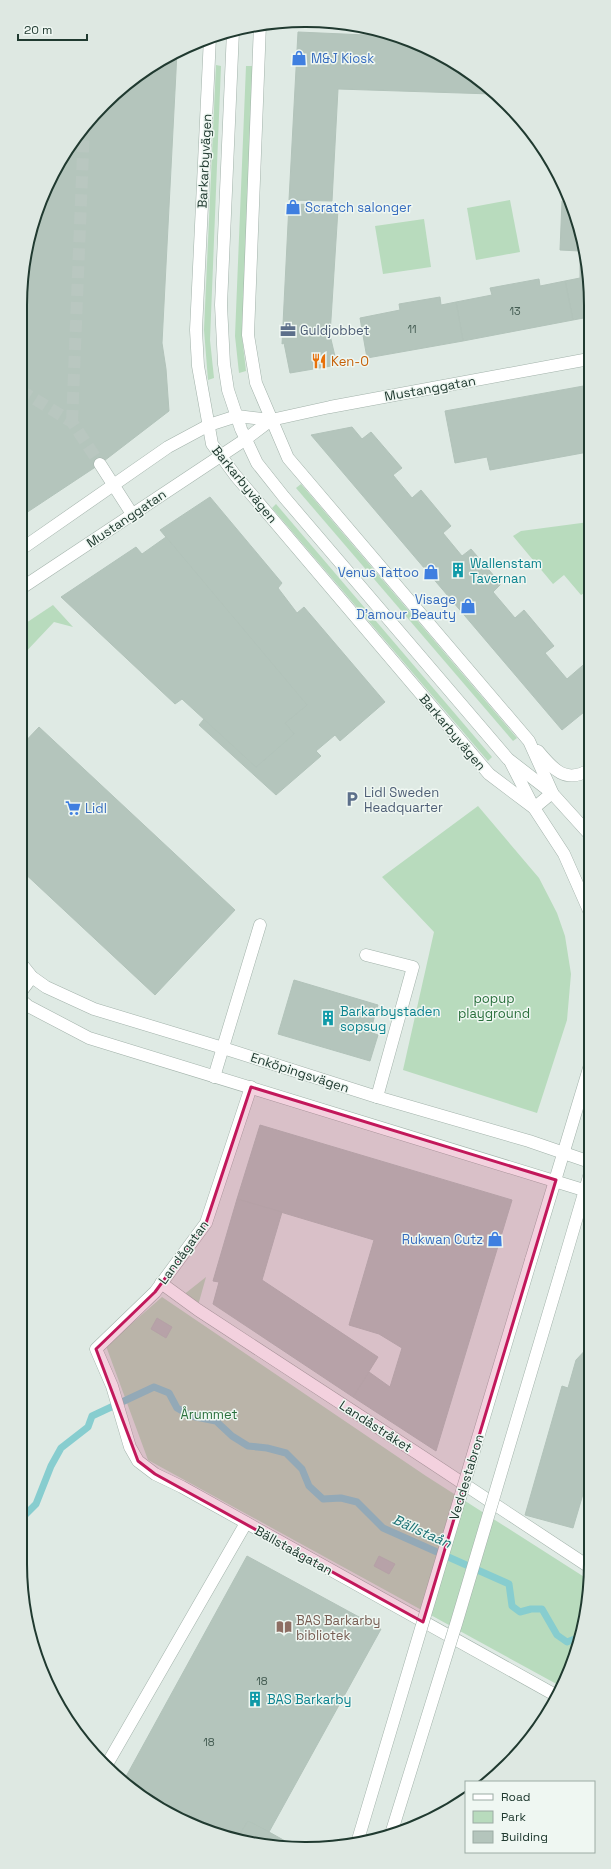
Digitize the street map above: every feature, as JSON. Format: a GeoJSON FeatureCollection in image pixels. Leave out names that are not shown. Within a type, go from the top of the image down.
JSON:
{"type":"FeatureCollection","features":[{"type":"Feature","properties":{"kind":"street","name":"Barkarbyvägen"},"geometry":{"type":"LineString","coordinates":[[260,31],[248,335],[256,383],[288,458],[529,741],[552,793]]}},
{"type":"Feature","properties":{"kind":"street","name":"Barkarbyvägen"},"geometry":{"type":"LineString","coordinates":[[233,36],[221,305],[224,364],[228,390],[246,439],[258,463],[284,497],[508,759],[552,793],[584,828]]}},
{"type":"Feature","properties":{"kind":"street","name":"Barkarbyvägen"},"geometry":{"type":"LineString","coordinates":[[210,44],[196,330],[198,366],[212,444],[489,774],[534,808]]}},
{"type":"Feature","properties":{"kind":"street","name":"Mustanggatan"},"geometry":{"type":"LineString","coordinates":[[27,545],[168,447],[209,425],[237,416],[271,420],[330,407],[584,360]]}},
{"type":"Feature","properties":{"kind":"street","name":"Mustanggatan"},"geometry":{"type":"LineString","coordinates":[[27,584],[246,439],[271,420]]}},
{"type":"Feature","properties":{"kind":"street"},"geometry":{"type":"LineString","coordinates":[[100,464],[112,485],[132,514]]}},
{"type":"Feature","properties":{"kind":"street"},"geometry":{"type":"LineString","coordinates":[[529,741],[547,762],[562,774],[574,776],[584,772]]}},
{"type":"Feature","properties":{"kind":"street","name":"Barkarbyvägen"},"geometry":{"type":"LineString","coordinates":[[508,759],[534,808],[564,854],[584,899]]}},
{"type":"Feature","properties":{"kind":"street"},"geometry":{"type":"LineString","coordinates":[[534,808],[552,793]]}},
{"type":"Feature","properties":{"kind":"street"},"geometry":{"type":"LineString","coordinates":[[214,1076],[260,926]]}},
{"type":"Feature","properties":{"kind":"street"},"geometry":{"type":"LineString","coordinates":[[366,956],[413,967],[377,1097]]}},
{"type":"Feature","properties":{"kind":"street","name":"Enköpingsvägen"},"geometry":{"type":"LineString","coordinates":[[27,971],[32,977],[46,987],[94,1009],[377,1097],[529,1141],[584,1160]]}},
{"type":"Feature","properties":{"kind":"street"},"geometry":{"type":"LineString","coordinates":[[27,984],[32,977]]}},
{"type":"Feature","properties":{"kind":"street"},"geometry":{"type":"LineString","coordinates":[[27,1005],[89,1038],[584,1190]]}},
{"type":"Feature","properties":{"kind":"street"},"geometry":{"type":"LineString","coordinates":[[556,1180],[584,1085]]}},
{"type":"Feature","properties":{"kind":"street","name":"Landågatan"},"geometry":{"type":"LineString","coordinates":[[96,1349],[155,1292],[206,1223],[251,1087]]}},
{"type":"Feature","properties":{"kind":"street","name":"Veddestabron"},"geometry":{"type":"LineString","coordinates":[[359,1837],[556,1180]]}},
{"type":"Feature","properties":{"kind":"street"},"geometry":{"type":"LineString","coordinates":[[393,1828],[457,1621],[562,1268],[584,1203]]}},
{"type":"Feature","properties":{"kind":"street","name":"Landåstråket"},"geometry":{"type":"LineString","coordinates":[[161,1283],[198,1310],[584,1564]]}},
{"type":"Feature","properties":{"kind":"street","name":"Bällstaågatan"},"geometry":{"type":"LineString","coordinates":[[96,1349],[112,1386],[130,1447],[138,1461],[155,1474],[552,1693]]}},
{"type":"Feature","properties":{"kind":"street"},"geometry":{"type":"LineString","coordinates":[[109,1760],[246,1523]]}},
{"type":"Feature","properties":{"kind":"street"},"geometry":{"type":"LineString","coordinates":[[449,1665],[458,1641]]}},
{"type":"Feature","properties":{"kind":"highlighted area"},"geometry":{"type":"Polygon","coordinates":[[[251,1087],[556,1180],[423,1622],[155,1474],[138,1461],[96,1349],[155,1292],[206,1223],[251,1087]]]}},
{"type":"Feature","properties":{"kind":"green space"},"geometry":{"type":"Polygon","coordinates":[[[216,65],[221,66],[210,340],[214,378],[208,380],[204,330],[216,65]]]}},
{"type":"Feature","properties":{"kind":"green space"},"geometry":{"type":"Polygon","coordinates":[[[246,66],[253,66],[242,336],[246,371],[239,373],[235,336],[246,66]]]}},
{"type":"Feature","properties":{"kind":"green space"},"geometry":{"type":"Polygon","coordinates":[[[510,200],[520,252],[476,260],[467,208],[510,200]]]}},
{"type":"Feature","properties":{"kind":"green space"},"geometry":{"type":"Polygon","coordinates":[[[424,219],[431,267],[383,274],[375,226],[424,219]]]}},
{"type":"Feature","properties":{"kind":"green space"},"geometry":{"type":"Polygon","coordinates":[[[301,484],[517,738],[513,741],[296,488],[301,484]]]}},
{"type":"Feature","properties":{"kind":"green space"},"geometry":{"type":"Polygon","coordinates":[[[276,504],[492,757],[488,761],[272,508],[276,504]]]}},
{"type":"Feature","properties":{"kind":"green space"},"geometry":{"type":"Polygon","coordinates":[[[584,523],[584,593],[581,595],[564,575],[553,584],[513,536],[521,531],[584,523]]]}},
{"type":"Feature","properties":{"kind":"green space"},"geometry":{"type":"Polygon","coordinates":[[[53,605],[73,627],[54,622],[27,651],[27,622],[53,605]]]}},
{"type":"Feature","properties":{"kind":"green space","name":"popup playground"},"geometry":{"type":"Polygon","coordinates":[[[478,806],[539,878],[557,913],[565,936],[571,974],[567,1020],[537,1113],[403,1070],[434,932],[382,877],[478,806]]]}},
{"type":"Feature","properties":{"kind":"green space"},"geometry":{"type":"Polygon","coordinates":[[[206,1277],[197,1309],[182,1296],[206,1277]]]}},
{"type":"Feature","properties":{"kind":"green space","name":"Årummet"},"geometry":{"type":"Polygon","coordinates":[[[162,1297],[426,1476],[583,1576],[582,1600],[575,1636],[556,1684],[148,1460],[106,1346],[162,1297]]]}},
{"type":"Feature","properties":{"kind":"building"},"geometry":{"type":"Polygon","coordinates":[[[298,32],[378,36],[412,48],[445,64],[486,94],[338,89],[332,201],[289,200],[298,32]]]}},
{"type":"Feature","properties":{"kind":"building"},"geometry":{"type":"Polygon","coordinates":[[[177,59],[162,343],[166,369],[169,411],[100,464],[27,512],[27,306],[29,269],[32,251],[36,233],[48,199],[64,166],[85,136],[96,122],[122,96],[151,74],[177,59]]]}},
{"type":"Feature","properties":{"kind":"building"},"geometry":{"type":"Polygon","coordinates":[[[562,201],[564,201],[575,233],[579,251],[560,250],[562,201]]]}},
{"type":"Feature","properties":{"kind":"building"},"geometry":{"type":"Polygon","coordinates":[[[289,204],[332,205],[338,209],[330,335],[337,365],[290,373],[284,343],[282,344],[289,204]]]}},
{"type":"Feature","properties":{"kind":"building"},"geometry":{"type":"Polygon","coordinates":[[[580,259],[582,269],[584,318],[573,320],[565,281],[580,278],[580,259]]]}},
{"type":"Feature","properties":{"kind":"building"},"geometry":{"type":"Polygon","coordinates":[[[539,279],[540,286],[565,281],[573,320],[463,341],[456,302],[492,295],[490,288],[539,279]]]}},
{"type":"Feature","properties":{"kind":"building"},"geometry":{"type":"Polygon","coordinates":[[[440,297],[441,305],[456,302],[463,341],[367,358],[360,318],[400,310],[399,304],[440,297]]]}},
{"type":"Feature","properties":{"kind":"building"},"geometry":{"type":"Polygon","coordinates":[[[584,386],[584,453],[490,470],[487,457],[455,463],[445,411],[584,386]]]}},
{"type":"Feature","properties":{"kind":"building","name":"Wallenstam Tavernan"},"geometry":{"type":"Polygon","coordinates":[[[352,427],[362,439],[371,432],[402,468],[393,475],[412,498],[421,490],[451,526],[443,533],[462,556],[471,549],[501,584],[493,592],[515,618],[524,610],[554,646],[545,653],[567,679],[584,664],[584,712],[562,730],[311,435],[352,427]]]}},
{"type":"Feature","properties":{"kind":"building"},"geometry":{"type":"Polygon","coordinates":[[[210,497],[282,583],[278,588],[297,613],[304,607],[385,702],[340,741],[335,735],[316,751],[321,756],[276,795],[199,725],[204,719],[256,767],[294,734],[285,723],[307,705],[160,530],[210,497]]]}},
{"type":"Feature","properties":{"kind":"building"},"geometry":{"type":"Polygon","coordinates":[[[166,537],[307,705],[285,723],[294,734],[256,767],[182,699],[175,704],[61,597],[136,547],[142,554],[166,537]]]}},
{"type":"Feature","properties":{"kind":"building","name":"Lidl"},"geometry":{"type":"Polygon","coordinates":[[[39,727],[235,910],[155,995],[27,876],[27,740],[39,727]]]}},
{"type":"Feature","properties":{"kind":"building","name":"Barkarbystaden sopsug"},"geometry":{"type":"Polygon","coordinates":[[[294,980],[378,1005],[370,1032],[378,1035],[370,1061],[278,1034],[294,980]]]}},
{"type":"Feature","properties":{"kind":"building"},"geometry":{"type":"Polygon","coordinates":[[[260,1125],[512,1200],[436,1451],[353,1397],[369,1372],[390,1387],[402,1348],[379,1334],[349,1325],[374,1240],[237,1199],[260,1125]]]}},
{"type":"Feature","properties":{"kind":"building"},"geometry":{"type":"Polygon","coordinates":[[[237,1199],[282,1212],[262,1280],[378,1357],[353,1397],[213,1304],[219,1282],[213,1281],[237,1199]]]}},
{"type":"Feature","properties":{"kind":"building"},"geometry":{"type":"Polygon","coordinates":[[[157,1318],[172,1327],[166,1338],[151,1329],[157,1318]]]}},
{"type":"Feature","properties":{"kind":"building"},"geometry":{"type":"Polygon","coordinates":[[[584,1351],[584,1491],[573,1528],[525,1515],[562,1386],[568,1388],[576,1360],[584,1351]]]}},
{"type":"Feature","properties":{"kind":"building","name":"BAS Barkarby"},"geometry":{"type":"Polygon","coordinates":[[[247,1556],[381,1629],[269,1832],[248,1821],[240,1834],[199,1821],[166,1805],[126,1776],[247,1556]]]}},
{"type":"Feature","properties":{"kind":"building"},"geometry":{"type":"Polygon","coordinates":[[[379,1556],[395,1564],[389,1574],[374,1566],[379,1556]]]}},
{"type":"Feature","properties":{"kind":"building"},"geometry":{"type":"Polygon","coordinates":[[[248,1821],[285,1841],[269,1840],[240,1834],[248,1821]]]}},
{"type":"Feature","properties":{"kind":"waterway","name":"Bällstaån"},"geometry":{"type":"LineString","coordinates":[[27,1513],[36,1504],[51,1466],[61,1448],[88,1427],[92,1416],[154,1387],[169,1393],[177,1408],[191,1416],[216,1421],[232,1436],[248,1446],[267,1448],[286,1453],[302,1469],[309,1486],[323,1499],[341,1498],[357,1502],[383,1528],[509,1584],[512,1606],[520,1612],[531,1609],[542,1609],[557,1635],[567,1642],[574,1639]]}},
{"type":"Feature","properties":{"kind":"tunnel"},"geometry":{"type":"LineString","coordinates":[[72,422],[84,138]]}},
{"type":"Feature","properties":{"kind":"tunnel"},"geometry":{"type":"LineString","coordinates":[[27,394],[72,422],[100,464]]}},
{"type":"Feature","properties":{"kind":"place","name":"M&J Kiosk"},"geometry":{"type":"Point","coordinates":[299,58]}},
{"type":"Feature","properties":{"kind":"place","name":"Scratch salonger"},"geometry":{"type":"Point","coordinates":[293,207]}},
{"type":"Feature","properties":{"kind":"place","name":"Guldjobbet"},"geometry":{"type":"Point","coordinates":[288,330]}},
{"type":"Feature","properties":{"kind":"place","name":"Ken-O"},"geometry":{"type":"Point","coordinates":[319,361]}},
{"type":"Feature","properties":{"kind":"place","name":"Wallenstam Tavernan"},"geometry":{"type":"Point","coordinates":[458,570]}},
{"type":"Feature","properties":{"kind":"place","name":"Venus Tattoo"},"geometry":{"type":"Point","coordinates":[431,572]}},
{"type":"Feature","properties":{"kind":"place","name":"Visage D'amour Beauty"},"geometry":{"type":"Point","coordinates":[468,606]}},
{"type":"Feature","properties":{"kind":"place","name":"Lidl Sweden Headquarter"},"geometry":{"type":"Point","coordinates":[352,799]}},
{"type":"Feature","properties":{"kind":"place","name":"Lidl"},"geometry":{"type":"Point","coordinates":[73,808]}},
{"type":"Feature","properties":{"kind":"place","name":"Barkarbystaden sopsug"},"geometry":{"type":"Point","coordinates":[328,1018]}},
{"type":"Feature","properties":{"kind":"place","name":"Rukwan Cutz"},"geometry":{"type":"Point","coordinates":[495,1239]}},
{"type":"Feature","properties":{"kind":"place","name":"BAS Barkarby bibliotek"},"geometry":{"type":"Point","coordinates":[284,1627]}},
{"type":"Feature","properties":{"kind":"place","name":"BAS Barkarby"},"geometry":{"type":"Point","coordinates":[255,1699]}}]}
